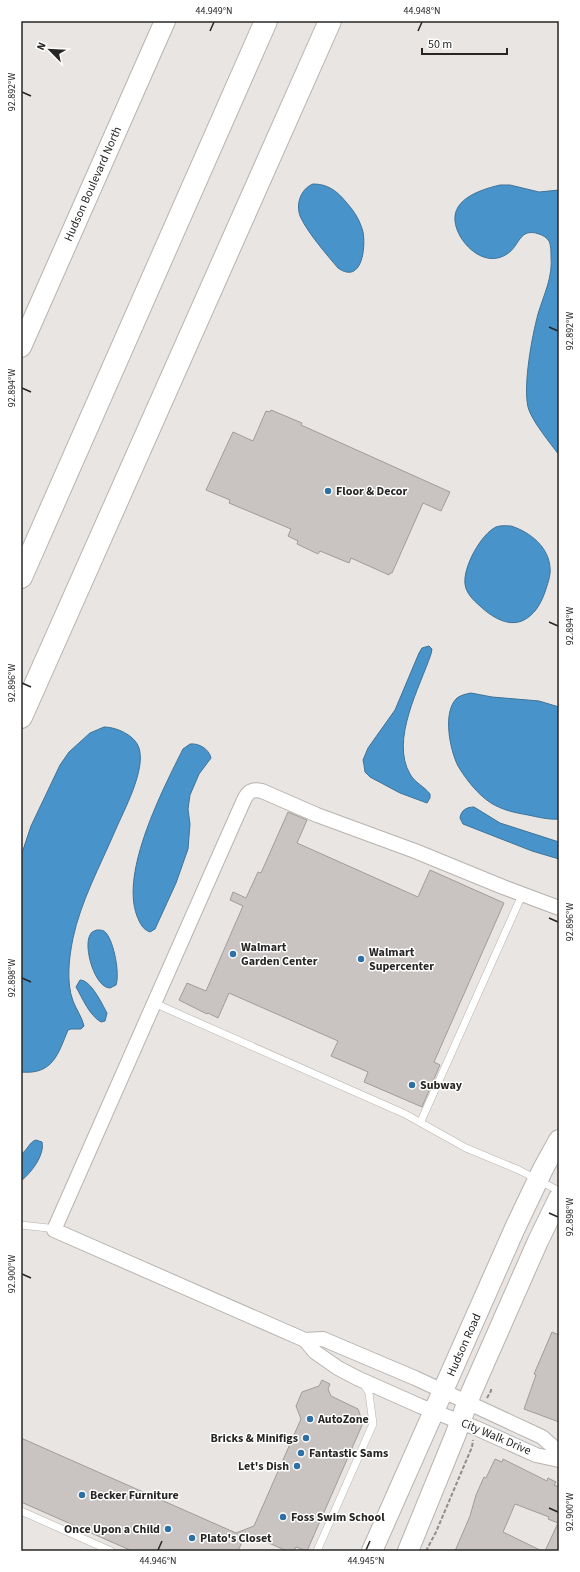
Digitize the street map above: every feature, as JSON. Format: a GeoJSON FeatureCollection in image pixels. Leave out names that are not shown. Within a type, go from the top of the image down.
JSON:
{"type":"FeatureCollection","features":[{"type":"Feature","properties":{"kind":"highway"},"geometry":{"type":"LineString","coordinates":[[21,577],[266,21]]}},
{"type":"Feature","properties":{"kind":"highway"},"geometry":{"type":"LineString","coordinates":[[21,716],[330,21]]}},
{"type":"Feature","properties":{"kind":"highway"},"geometry":{"type":"LineString","coordinates":[[21,570],[34,547]]}},
{"type":"Feature","properties":{"kind":"street","name":"Hudson Boulevard North"},"geometry":{"type":"LineString","coordinates":[[21,347],[165,21]]}},
{"type":"Feature","properties":{"kind":"street"},"geometry":{"type":"LineString","coordinates":[[305,1340],[54,1230],[246,796],[252,790],[262,791],[317,815],[442,861],[522,895],[559,908]]}},
{"type":"Feature","properties":{"kind":"street","name":"Hudson Road"},"geometry":{"type":"LineString","coordinates":[[372,1551],[512,1235],[559,1140]]}},
{"type":"Feature","properties":{"kind":"street"},"geometry":{"type":"LineString","coordinates":[[408,1551],[467,1403],[538,1241],[559,1198]]}},
{"type":"Feature","properties":{"kind":"street","name":"City Walk Drive"},"geometry":{"type":"LineString","coordinates":[[305,1340],[322,1339],[416,1378],[544,1438],[559,1452]]}},
{"type":"Feature","properties":{"kind":"street","name":"City Walk Drive"},"geometry":{"type":"LineString","coordinates":[[305,1340],[315,1352],[338,1368],[357,1378],[536,1455],[559,1460]]}},
{"type":"Feature","properties":{"kind":"lane"},"geometry":{"type":"LineString","coordinates":[[421,1121],[522,895]]}},
{"type":"Feature","properties":{"kind":"lane"},"geometry":{"type":"LineString","coordinates":[[154,1002],[421,1121],[466,1148],[559,1191]]}},
{"type":"Feature","properties":{"kind":"lane"},"geometry":{"type":"LineString","coordinates":[[21,1225],[54,1230]]}},
{"type":"Feature","properties":{"kind":"lane"},"geometry":{"type":"LineString","coordinates":[[317,1551],[372,1428],[373,1419],[368,1390],[357,1378]]}},
{"type":"Feature","properties":{"kind":"lane"},"geometry":{"type":"LineString","coordinates":[[21,1511],[111,1551]]}},
{"type":"Feature","properties":{"kind":"path"},"geometry":{"type":"LineString","coordinates":[[426,1551],[436,1532],[472,1447],[472,1441]]}},
{"type":"Feature","properties":{"kind":"water"},"geometry":{"type":"Polygon","coordinates":[[[313,184],[323,185],[336,191],[352,209],[360,224],[364,239],[363,254],[361,262],[352,272],[346,272],[338,268],[313,237],[301,218],[299,213],[300,198],[305,190],[313,184]]]}},
{"type":"Feature","properties":{"kind":"water"},"geometry":{"type":"Polygon","coordinates":[[[500,185],[510,185],[539,192],[559,190],[559,455],[533,418],[528,407],[527,398],[527,374],[533,335],[551,271],[551,251],[549,241],[540,234],[527,233],[520,238],[511,251],[507,254],[500,257],[487,258],[474,252],[464,242],[456,225],[455,215],[458,207],[464,200],[481,191],[500,185]]]}},
{"type":"Feature","properties":{"kind":"water"},"geometry":{"type":"Polygon","coordinates":[[[511,526],[525,532],[537,541],[546,553],[549,560],[550,571],[545,592],[536,610],[525,620],[511,623],[491,615],[470,596],[465,584],[465,577],[470,560],[485,536],[496,527],[511,526]]]}},
{"type":"Feature","properties":{"kind":"water"},"geometry":{"type":"Polygon","coordinates":[[[429,646],[432,649],[431,654],[409,714],[403,746],[405,760],[410,774],[414,780],[430,794],[430,798],[427,803],[400,793],[370,777],[365,772],[363,760],[368,748],[395,710],[419,653],[422,648],[429,646]]]}},
{"type":"Feature","properties":{"kind":"water"},"geometry":{"type":"Polygon","coordinates":[[[471,693],[492,697],[539,701],[559,707],[559,819],[540,817],[500,808],[491,803],[472,786],[458,766],[450,741],[450,712],[452,704],[457,698],[471,693]]]}},
{"type":"Feature","properties":{"kind":"water"},"geometry":{"type":"Polygon","coordinates":[[[104,727],[119,730],[134,739],[139,748],[140,757],[137,778],[133,790],[86,897],[76,924],[73,938],[69,962],[69,986],[73,1001],[84,1026],[81,1029],[68,1030],[57,1055],[47,1066],[32,1072],[21,1072],[21,856],[31,826],[60,765],[69,752],[90,733],[104,727]]]}},
{"type":"Feature","properties":{"kind":"water"},"geometry":{"type":"Polygon","coordinates":[[[190,744],[197,744],[206,749],[211,758],[199,774],[190,795],[188,809],[190,824],[188,849],[176,883],[155,929],[150,932],[143,927],[137,916],[133,898],[134,877],[146,831],[155,808],[183,749],[190,744]]]}},
{"type":"Feature","properties":{"kind":"water"},"geometry":{"type":"Polygon","coordinates":[[[474,807],[500,823],[559,842],[559,859],[532,851],[463,824],[460,818],[463,811],[467,808],[474,807]]]}},
{"type":"Feature","properties":{"kind":"water"},"geometry":{"type":"Polygon","coordinates":[[[97,930],[104,931],[109,937],[116,958],[116,985],[110,988],[105,986],[95,974],[89,957],[88,941],[91,933],[97,930]]]}},
{"type":"Feature","properties":{"kind":"water"},"geometry":{"type":"Polygon","coordinates":[[[80,980],[84,981],[92,988],[99,999],[107,1013],[105,1021],[101,1022],[97,1019],[87,1006],[76,987],[80,980]]]}},
{"type":"Feature","properties":{"kind":"water"},"geometry":{"type":"Polygon","coordinates":[[[36,1140],[42,1142],[39,1158],[33,1169],[21,1181],[21,1154],[32,1142],[36,1140]]]}},
{"type":"Feature","properties":{"kind":"building","name":"Floor & Decor"},"geometry":{"type":"Polygon","coordinates":[[[271,410],[450,492],[441,511],[423,503],[392,573],[389,575],[351,558],[349,563],[320,551],[318,554],[297,544],[298,541],[288,536],[291,529],[229,503],[230,500],[206,490],[233,432],[253,441],[266,411],[270,412],[271,410]]]}},
{"type":"Feature","properties":{"kind":"building","name":"Walmart Supercenter"},"geometry":{"type":"Polygon","coordinates":[[[288,812],[307,820],[297,843],[418,897],[430,870],[504,903],[434,1062],[440,1065],[422,1107],[364,1082],[368,1072],[331,1056],[338,1041],[229,993],[218,1018],[179,1000],[187,983],[206,991],[243,906],[230,900],[233,892],[246,898],[258,872],[261,873],[288,812]]]}},
{"type":"Feature","properties":{"kind":"building"},"geometry":{"type":"Polygon","coordinates":[[[552,1332],[559,1335],[559,1422],[524,1409],[536,1375],[534,1374],[552,1332]]]}},
{"type":"Feature","properties":{"kind":"building"},"geometry":{"type":"Polygon","coordinates":[[[322,1380],[330,1384],[328,1389],[331,1396],[358,1409],[363,1423],[307,1551],[296,1547],[294,1551],[287,1551],[253,1536],[243,1540],[238,1551],[132,1551],[21,1502],[21,1438],[236,1533],[254,1526],[301,1419],[296,1406],[302,1392],[319,1386],[322,1380]]]}},
{"type":"Feature","properties":{"kind":"building"},"geometry":{"type":"Polygon","coordinates":[[[495,1459],[502,1462],[503,1459],[547,1481],[548,1478],[556,1482],[554,1485],[559,1487],[559,1551],[545,1551],[558,1523],[548,1519],[549,1517],[515,1504],[503,1532],[542,1551],[455,1551],[470,1516],[476,1495],[484,1477],[486,1478],[495,1459]]]}},
{"type":"Feature","properties":{"kind":"place","name":"Floor & Decor"},"geometry":{"type":"Point","coordinates":[328,491]}},
{"type":"Feature","properties":{"kind":"place","name":"Walmart Garden Center"},"geometry":{"type":"Point","coordinates":[233,954]}},
{"type":"Feature","properties":{"kind":"place","name":"Walmart Supercenter"},"geometry":{"type":"Point","coordinates":[361,959]}},
{"type":"Feature","properties":{"kind":"place","name":"Subway"},"geometry":{"type":"Point","coordinates":[412,1085]}},
{"type":"Feature","properties":{"kind":"place","name":"AutoZone"},"geometry":{"type":"Point","coordinates":[310,1419]}},
{"type":"Feature","properties":{"kind":"place","name":"Bricks & Minifigs"},"geometry":{"type":"Point","coordinates":[306,1438]}},
{"type":"Feature","properties":{"kind":"place","name":"Fantastic Sams"},"geometry":{"type":"Point","coordinates":[301,1453]}},
{"type":"Feature","properties":{"kind":"place","name":"Let's Dish"},"geometry":{"type":"Point","coordinates":[297,1466]}},
{"type":"Feature","properties":{"kind":"place","name":"Becker Furniture"},"geometry":{"type":"Point","coordinates":[82,1495]}},
{"type":"Feature","properties":{"kind":"place","name":"Foss Swim School"},"geometry":{"type":"Point","coordinates":[283,1517]}},
{"type":"Feature","properties":{"kind":"place","name":"Once Upon a Child"},"geometry":{"type":"Point","coordinates":[168,1529]}},
{"type":"Feature","properties":{"kind":"place","name":"Plato's Closet"},"geometry":{"type":"Point","coordinates":[192,1538]}}]}
